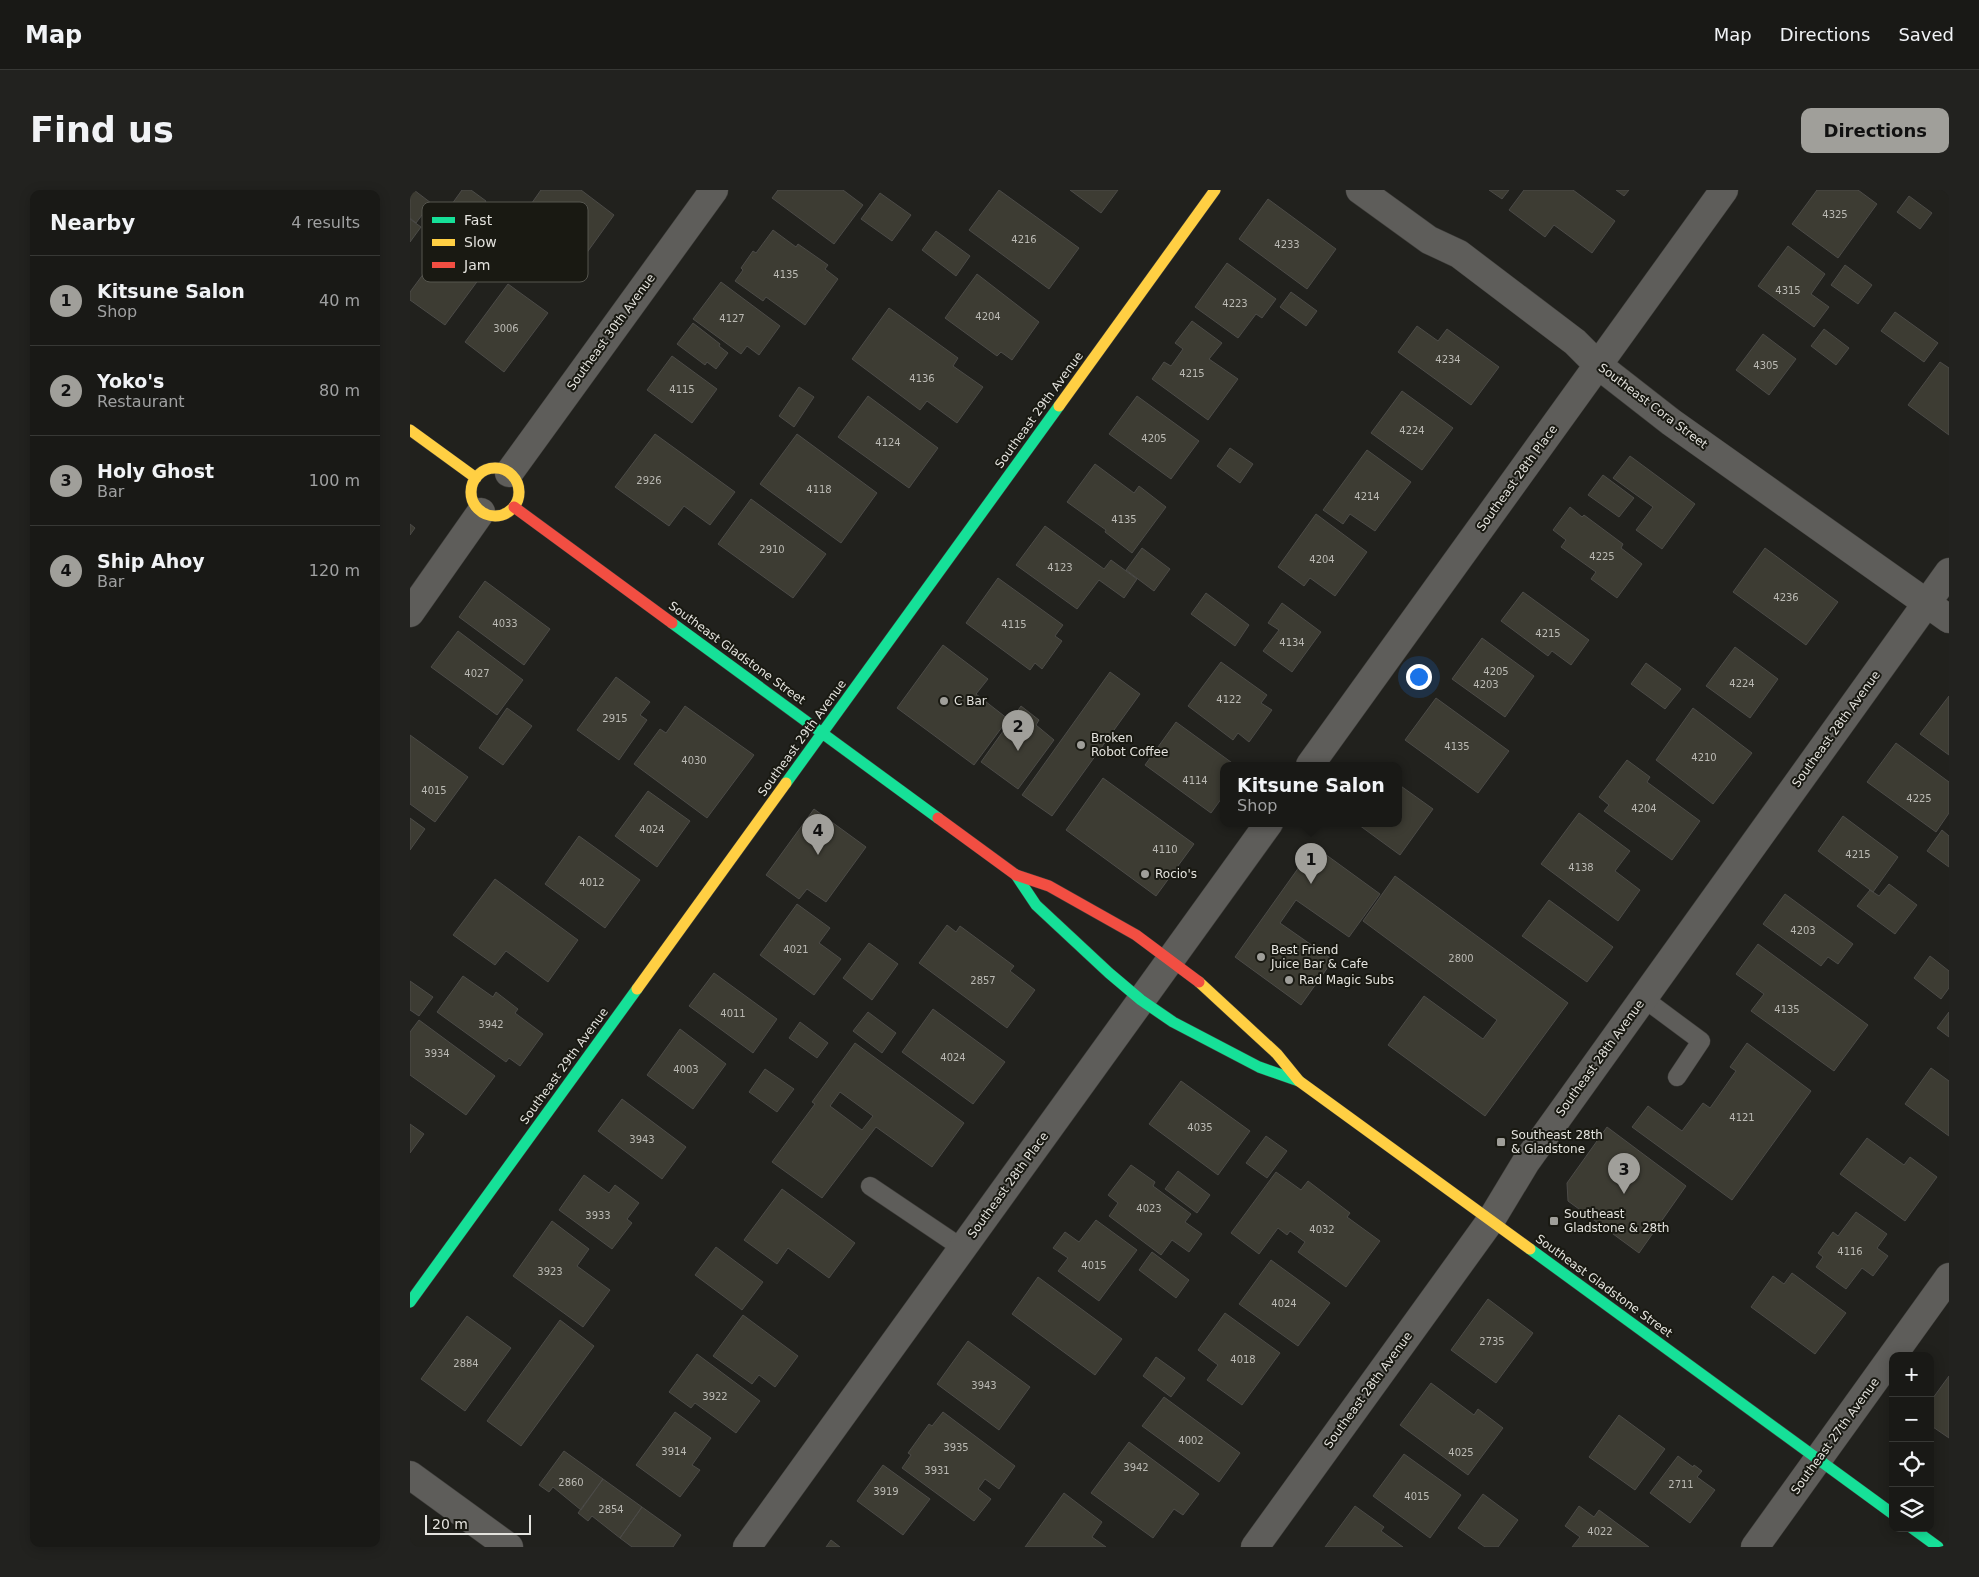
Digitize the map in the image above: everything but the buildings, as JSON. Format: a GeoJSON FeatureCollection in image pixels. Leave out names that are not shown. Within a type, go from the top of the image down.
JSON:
{"type":"FeatureCollection","features":[{"type":"Feature","properties":{"kind":"street","name":"Southeast 30th Avenue"},"geometry":{"type":"LineString","coordinates":[[509,473],[714,190]]}},
{"type":"Feature","properties":{"kind":"street","name":"Southeast 29th Avenue"},"geometry":{"type":"LineString","coordinates":[[410,1302],[1215,190]]}},
{"type":"Feature","properties":{"kind":"street","name":"Southeast Cora Street"},"geometry":{"type":"LineString","coordinates":[[1360,190],[1429,240],[1459,254],[1575,342],[1598,365],[1671,422],[1949,619]]}},
{"type":"Feature","properties":{"kind":"street","name":"Southeast 28th Place"},"geometry":{"type":"LineString","coordinates":[[1312,762],[1724,190]]}},
{"type":"Feature","properties":{"kind":"street"},"geometry":{"type":"LineString","coordinates":[[410,430],[476,478]]}},
{"type":"Feature","properties":{"kind":"street"},"geometry":{"type":"LineString","coordinates":[[495,469],[509,473],[518,485],[518,500],[514,507],[502,515],[495,516],[482,512],[472,500],[471,492],[476,478],[481,473],[495,469]]}},
{"type":"Feature","properties":{"kind":"street","name":"Southeast Gladstone Street"},"geometry":{"type":"LineString","coordinates":[[514,507],[1016,875],[1049,886],[1136,935],[1170,959],[1202,984],[1276,1054],[1298,1081],[1889,1511]]}},
{"type":"Feature","properties":{"kind":"street"},"geometry":{"type":"LineString","coordinates":[[410,613],[482,512]]}},
{"type":"Feature","properties":{"kind":"street","name":"Southeast 28th Avenue"},"geometry":{"type":"LineString","coordinates":[[1255,1547],[1491,1220],[1526,1162],[1949,572]]}},
{"type":"Feature","properties":{"kind":"street","name":"Southeast 28th Place"},"geometry":{"type":"LineString","coordinates":[[747,1547],[1266,827]]}},
{"type":"Feature","properties":{"kind":"street","name":"Southeast Gladstone Street"},"geometry":{"type":"LineString","coordinates":[[1016,875],[1036,905],[1141,1000],[1173,1022],[1259,1067],[1298,1081]]}},
{"type":"Feature","properties":{"kind":"street","name":"Southeast 27th Avenue"},"geometry":{"type":"LineString","coordinates":[[1756,1547],[1949,1277]]}},
{"type":"Feature","properties":{"kind":"street"},"geometry":{"type":"LineString","coordinates":[[412,1482],[509,1547]]}},
{"type":"Feature","properties":{"kind":"street"},"geometry":{"type":"LineString","coordinates":[[1917,1532],[1938,1547]]}},
{"type":"Feature","properties":{"kind":"lane"},"geometry":{"type":"LineString","coordinates":[[1643,998],[1701,1041],[1677,1077]]}},
{"type":"Feature","properties":{"kind":"lane"},"geometry":{"type":"LineString","coordinates":[[870,1186],[962,1248]]}},
{"type":"Feature","properties":{"kind":"traffic: fast"},"geometry":{"type":"LineString","coordinates":[[786,783],[1059,406]]}},
{"type":"Feature","properties":{"kind":"traffic: fast"},"geometry":{"type":"LineString","coordinates":[[672,623],[938,818]]}},
{"type":"Feature","properties":{"kind":"traffic: fast"},"geometry":{"type":"LineString","coordinates":[[1016,875],[1036,905],[1141,1000],[1173,1022],[1259,1067],[1299,1081]]}},
{"type":"Feature","properties":{"kind":"traffic: fast"},"geometry":{"type":"LineString","coordinates":[[410,1302],[637,989]]}},
{"type":"Feature","properties":{"kind":"traffic: fast"},"geometry":{"type":"LineString","coordinates":[[1530,1249],[1889,1511]]}},
{"type":"Feature","properties":{"kind":"traffic: fast"},"geometry":{"type":"LineString","coordinates":[[1917,1532],[1938,1547]]}},
{"type":"Feature","properties":{"kind":"traffic: slow"},"geometry":{"type":"LineString","coordinates":[[1059,406],[1215,190]]}},
{"type":"Feature","properties":{"kind":"traffic: slow"},"geometry":{"type":"LineString","coordinates":[[410,430],[476,478]]}},
{"type":"Feature","properties":{"kind":"traffic: slow"},"geometry":{"type":"LineString","coordinates":[[495,468],[504,470],[512,475],[517,483],[519,492],[517,501],[512,509],[504,514],[495,516],[486,514],[478,509],[473,501],[471,492],[473,483],[478,475],[486,470],[495,468]]}},
{"type":"Feature","properties":{"kind":"traffic: slow"},"geometry":{"type":"LineString","coordinates":[[637,989],[786,783]]}},
{"type":"Feature","properties":{"kind":"traffic: slow"},"geometry":{"type":"LineString","coordinates":[[1199,982],[1277,1054],[1299,1081],[1530,1249]]}},
{"type":"Feature","properties":{"kind":"traffic: jam"},"geometry":{"type":"LineString","coordinates":[[514,507],[672,623]]}},
{"type":"Feature","properties":{"kind":"traffic: jam"},"geometry":{"type":"LineString","coordinates":[[938,818],[1016,875],[1049,886],[1136,935],[1199,982]]}},
{"type":"Feature","properties":{"kind":"place","name":"C Bar"},"geometry":{"type":"Point","coordinates":[944,701]}},
{"type":"Feature","properties":{"kind":"place","name":"Broken Robot Coffee"},"geometry":{"type":"Point","coordinates":[1081,745]}},
{"type":"Feature","properties":{"kind":"place","name":"Yoko's"},"geometry":{"type":"Point","coordinates":[1018,751]}},
{"type":"Feature","properties":{"kind":"place","name":"Ship Ahoy"},"geometry":{"type":"Point","coordinates":[818,855]}},
{"type":"Feature","properties":{"kind":"place","name":"Rocio's"},"geometry":{"type":"Point","coordinates":[1145,874]}},
{"type":"Feature","properties":{"kind":"place","name":"Kitsune Salon"},"geometry":{"type":"Point","coordinates":[1311,884]}},
{"type":"Feature","properties":{"kind":"place","name":"Best Friend Juice Bar & Cafe"},"geometry":{"type":"Point","coordinates":[1261,957]}},
{"type":"Feature","properties":{"kind":"place","name":"Rad Magic Subs"},"geometry":{"type":"Point","coordinates":[1289,980]}},
{"type":"Feature","properties":{"kind":"place","name":"Southeast 28th & Gladstone"},"geometry":{"type":"Point","coordinates":[1501,1142]}},
{"type":"Feature","properties":{"kind":"place","name":"Holy Ghost"},"geometry":{"type":"Point","coordinates":[1624,1194]}},
{"type":"Feature","properties":{"kind":"place","name":"Southeast Gladstone & 28th"},"geometry":{"type":"Point","coordinates":[1554,1221]}}]}
